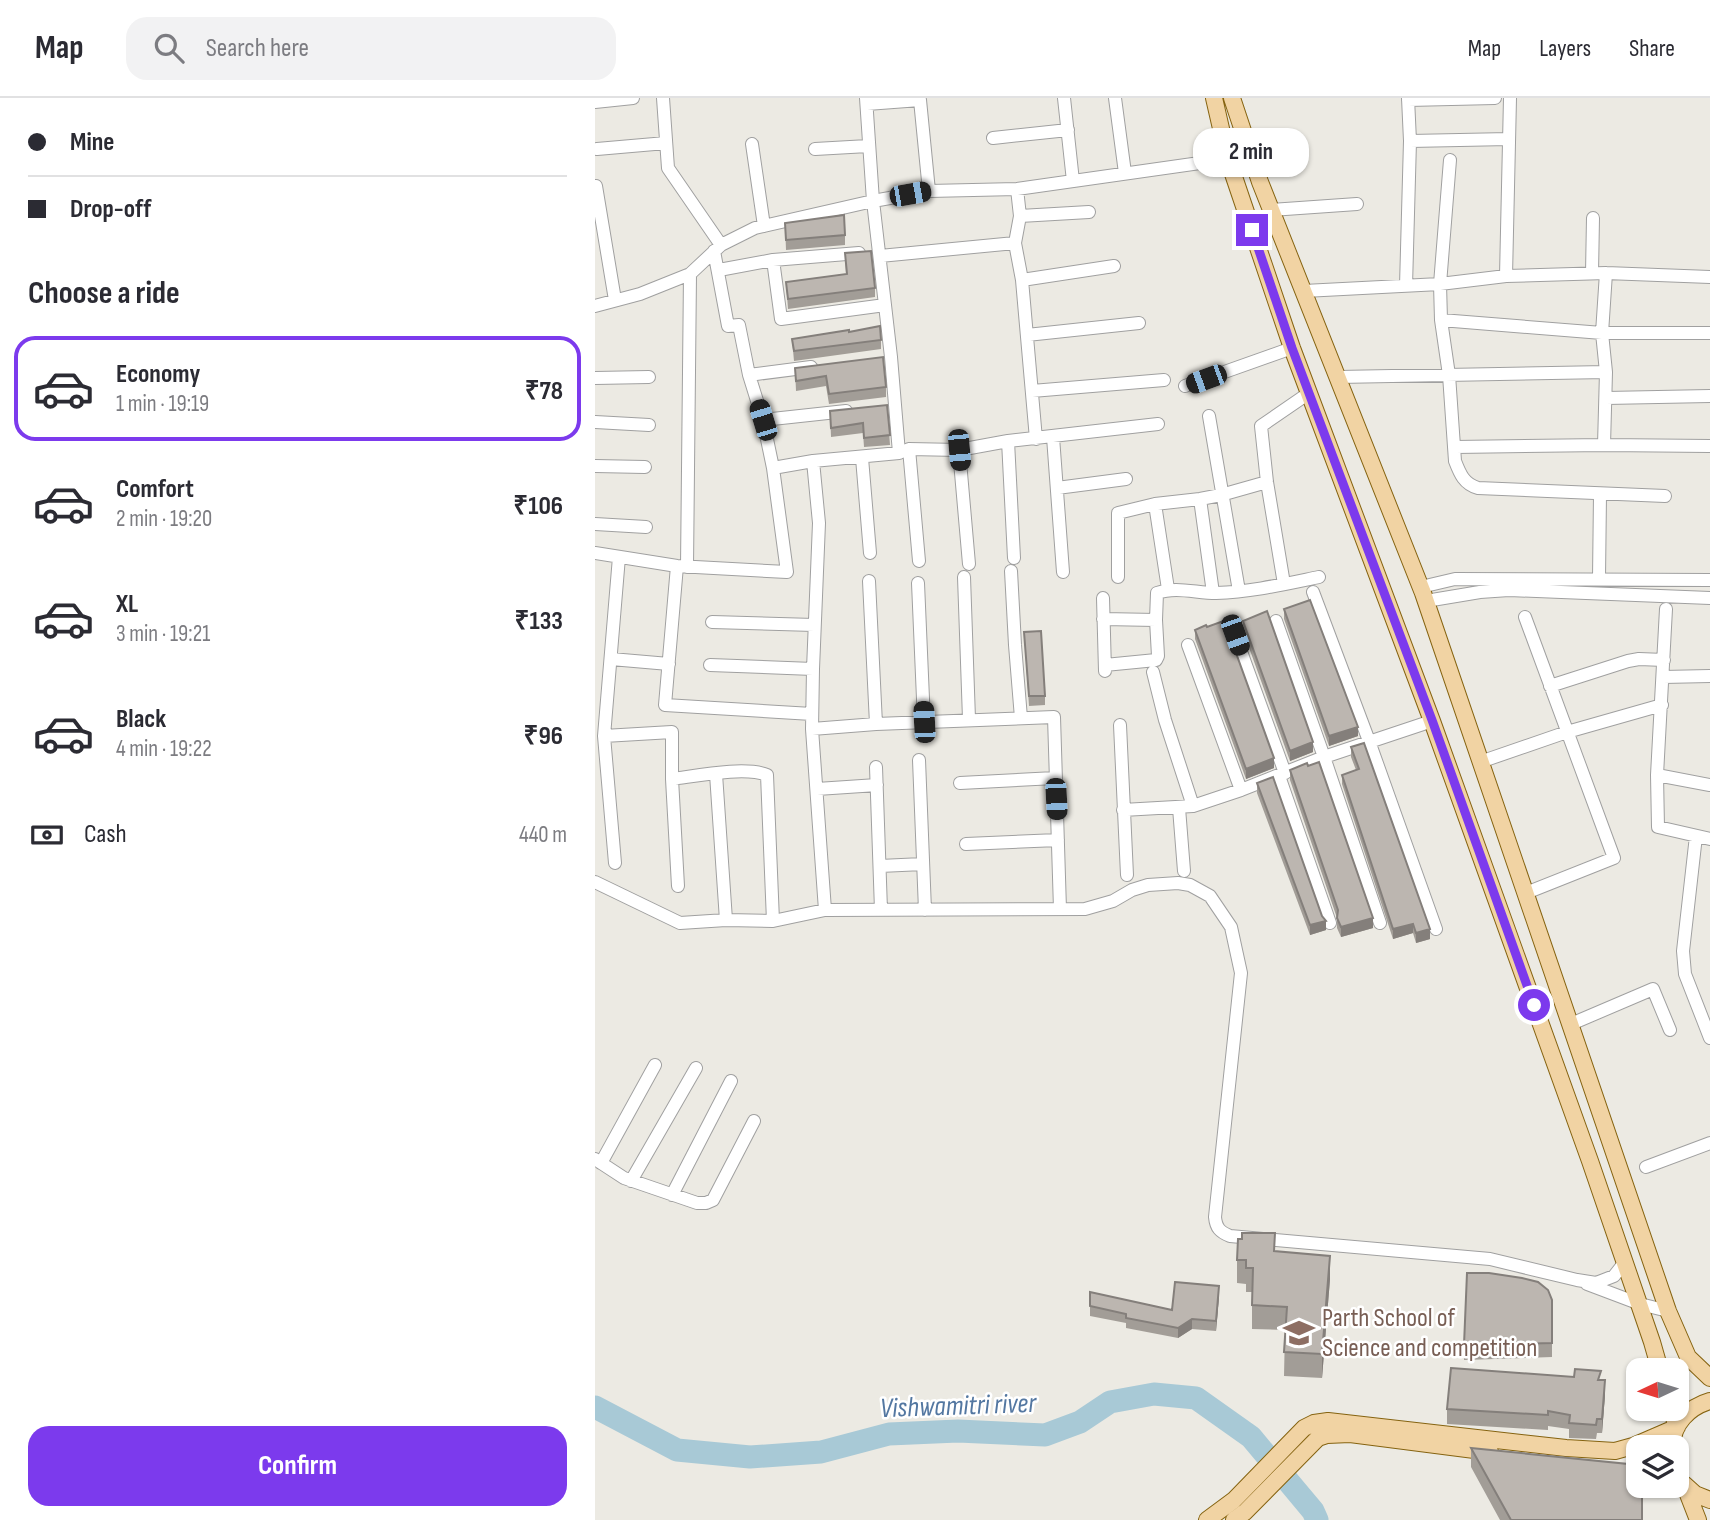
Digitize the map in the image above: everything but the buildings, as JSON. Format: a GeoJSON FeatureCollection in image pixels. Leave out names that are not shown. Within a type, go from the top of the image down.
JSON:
{"type":"FeatureCollection","features":[{"type":"Feature","properties":{"kind":"main road"},"geometry":{"type":"LineString","coordinates":[[1200,98],[1215,104],[1228,159],[1292,348],[1432,720],[1590,1161],[1656,1358]]}},
{"type":"Feature","properties":{"kind":"main road"},"geometry":{"type":"LineString","coordinates":[[1234,100],[1260,182],[1423,594],[1668,1311],[1688,1357],[1710,1378]]}},
{"type":"Feature","properties":{"kind":"main road"},"geometry":{"type":"LineString","coordinates":[[1674,1435],[1686,1414],[1699,1404],[1710,1401]]}},
{"type":"Feature","properties":{"kind":"main road"},"geometry":{"type":"LineString","coordinates":[[1233,1513],[1304,1428],[1314,1423],[1328,1421],[1566,1448],[1615,1451],[1677,1427]]}},
{"type":"Feature","properties":{"kind":"main road"},"geometry":{"type":"LineString","coordinates":[[1675,1421],[1677,1427]]}},
{"type":"Feature","properties":{"kind":"main road"},"geometry":{"type":"LineString","coordinates":[[1207,1520],[1233,1513],[1318,1438],[1327,1435],[1350,1434],[1599,1465]]}},
{"type":"Feature","properties":{"kind":"main road"},"geometry":{"type":"LineString","coordinates":[[1689,1488],[1710,1500]]}},
{"type":"Feature","properties":{"kind":"main road"},"geometry":{"type":"LineString","coordinates":[[1688,1498],[1698,1520]]}},
{"type":"Feature","properties":{"kind":"street"},"geometry":{"type":"LineString","coordinates":[[595,102],[633,98]]}},
{"type":"Feature","properties":{"kind":"street"},"geometry":{"type":"LineString","coordinates":[[595,553],[682,566],[787,572],[773,468],[739,325],[728,326],[718,248],[668,168],[663,98]]}},
{"type":"Feature","properties":{"kind":"street"},"geometry":{"type":"LineString","coordinates":[[1064,98],[1073,181]]}},
{"type":"Feature","properties":{"kind":"street"},"geometry":{"type":"LineString","coordinates":[[1115,98],[1125,173]]}},
{"type":"Feature","properties":{"kind":"street"},"geometry":{"type":"LineString","coordinates":[[1406,286],[1410,141],[1408,99],[1495,98]]}},
{"type":"Feature","properties":{"kind":"street"},"geometry":{"type":"LineString","coordinates":[[1506,276],[1510,98]]}},
{"type":"Feature","properties":{"kind":"street"},"geometry":{"type":"LineString","coordinates":[[919,561],[904,451],[889,406],[884,358],[885,305],[868,146],[867,101],[919,100],[929,191]]}},
{"type":"Feature","properties":{"kind":"street"},"geometry":{"type":"LineString","coordinates":[[993,138],[1068,130]]}},
{"type":"Feature","properties":{"kind":"street"},"geometry":{"type":"LineString","coordinates":[[1410,141],[1509,139]]}},
{"type":"Feature","properties":{"kind":"street"},"geometry":{"type":"LineString","coordinates":[[597,149],[666,143]]}},
{"type":"Feature","properties":{"kind":"street"},"geometry":{"type":"LineString","coordinates":[[752,144],[764,226]]}},
{"type":"Feature","properties":{"kind":"street"},"geometry":{"type":"LineString","coordinates":[[815,149],[868,146]]}},
{"type":"Feature","properties":{"kind":"street"},"geometry":{"type":"LineString","coordinates":[[595,306],[640,294],[690,274],[718,248],[755,228],[929,191],[1017,189],[1228,159]]}},
{"type":"Feature","properties":{"kind":"street"},"geometry":{"type":"LineString","coordinates":[[1450,160],[1440,284],[1441,320],[1449,375],[1455,461],[1459,473],[1469,485],[1478,488],[1665,496]]}},
{"type":"Feature","properties":{"kind":"street"},"geometry":{"type":"LineString","coordinates":[[596,186],[615,300]]}},
{"type":"Feature","properties":{"kind":"street"},"geometry":{"type":"LineString","coordinates":[[1017,189],[1020,216],[1015,243],[1022,279],[1036,439]]}},
{"type":"Feature","properties":{"kind":"street"},"geometry":{"type":"LineString","coordinates":[[1271,210],[1357,204]]}},
{"type":"Feature","properties":{"kind":"street"},"geometry":{"type":"LineString","coordinates":[[1020,216],[1089,212]]}},
{"type":"Feature","properties":{"kind":"street"},"geometry":{"type":"LineString","coordinates":[[1592,273],[1593,218]]}},
{"type":"Feature","properties":{"kind":"street"},"geometry":{"type":"LineString","coordinates":[[719,270],[773,260],[1015,243]]}},
{"type":"Feature","properties":{"kind":"street"},"geometry":{"type":"LineString","coordinates":[[773,260],[781,319],[885,305]]}},
{"type":"Feature","properties":{"kind":"street"},"geometry":{"type":"LineString","coordinates":[[1022,279],[1114,266]]}},
{"type":"Feature","properties":{"kind":"street"},"geometry":{"type":"LineString","coordinates":[[1304,291],[1440,284],[1506,276],[1592,273],[1710,277]]}},
{"type":"Feature","properties":{"kind":"street"},"geometry":{"type":"LineString","coordinates":[[1604,445],[1606,372],[1602,333],[1606,273]]}},
{"type":"Feature","properties":{"kind":"street"},"geometry":{"type":"LineString","coordinates":[[690,274],[682,566],[665,705],[812,714]]}},
{"type":"Feature","properties":{"kind":"street"},"geometry":{"type":"LineString","coordinates":[[1441,320],[1602,333],[1710,333]]}},
{"type":"Feature","properties":{"kind":"street"},"geometry":{"type":"LineString","coordinates":[[1027,335],[1139,323]]}},
{"type":"Feature","properties":{"kind":"street"},"geometry":{"type":"LineString","coordinates":[[1185,386],[1292,348]]}},
{"type":"Feature","properties":{"kind":"street"},"geometry":{"type":"LineString","coordinates":[[749,375],[826,365]]}},
{"type":"Feature","properties":{"kind":"street"},"geometry":{"type":"LineString","coordinates":[[1338,377],[1606,372]]}},
{"type":"Feature","properties":{"kind":"street"},"geometry":{"type":"LineString","coordinates":[[595,378],[649,377]]}},
{"type":"Feature","properties":{"kind":"street"},"geometry":{"type":"LineString","coordinates":[[1032,391],[1164,380]]}},
{"type":"Feature","properties":{"kind":"street"},"geometry":{"type":"LineString","coordinates":[[1285,584],[1261,426],[1309,393]]}},
{"type":"Feature","properties":{"kind":"street"},"geometry":{"type":"LineString","coordinates":[[1606,398],[1710,396]]}},
{"type":"Feature","properties":{"kind":"street"},"geometry":{"type":"LineString","coordinates":[[763,420],[856,410]]}},
{"type":"Feature","properties":{"kind":"street"},"geometry":{"type":"LineString","coordinates":[[1209,416],[1239,591]]}},
{"type":"Feature","properties":{"kind":"street"},"geometry":{"type":"LineString","coordinates":[[595,422],[649,425]]}},
{"type":"Feature","properties":{"kind":"street"},"geometry":{"type":"LineString","coordinates":[[773,468],[904,451],[959,450],[1008,441],[1158,424]]}},
{"type":"Feature","properties":{"kind":"street"},"geometry":{"type":"LineString","coordinates":[[1053,437],[1063,572]]}},
{"type":"Feature","properties":{"kind":"street"},"geometry":{"type":"LineString","coordinates":[[1008,441],[1015,645],[1021,718]]}},
{"type":"Feature","properties":{"kind":"street"},"geometry":{"type":"LineString","coordinates":[[1454,447],[1710,446]]}},
{"type":"Feature","properties":{"kind":"street"},"geometry":{"type":"LineString","coordinates":[[959,450],[969,564]]}},
{"type":"Feature","properties":{"kind":"street"},"geometry":{"type":"LineString","coordinates":[[862,457],[870,553]]}},
{"type":"Feature","properties":{"kind":"street"},"geometry":{"type":"LineString","coordinates":[[813,461],[819,523],[812,729],[825,910]]}},
{"type":"Feature","properties":{"kind":"street"},"geometry":{"type":"LineString","coordinates":[[595,466],[645,467]]}},
{"type":"Feature","properties":{"kind":"street"},"geometry":{"type":"LineString","coordinates":[[1057,488],[1126,479]]}},
{"type":"Feature","properties":{"kind":"street"},"geometry":{"type":"LineString","coordinates":[[1118,578],[1118,513],[1155,504],[1221,495],[1268,482]]}},
{"type":"Feature","properties":{"kind":"street"},"geometry":{"type":"LineString","coordinates":[[1599,578],[1600,495]]}},
{"type":"Feature","properties":{"kind":"street"},"geometry":{"type":"LineString","coordinates":[[1200,499],[1213,593]]}},
{"type":"Feature","properties":{"kind":"street"},"geometry":{"type":"LineString","coordinates":[[1155,504],[1168,589]]}},
{"type":"Feature","properties":{"kind":"street"},"geometry":{"type":"LineString","coordinates":[[595,524],[646,527]]}},
{"type":"Feature","properties":{"kind":"street"},"geometry":{"type":"LineString","coordinates":[[615,863],[604,736],[619,557]]}},
{"type":"Feature","properties":{"kind":"street"},"geometry":{"type":"LineString","coordinates":[[964,577],[969,719]]}},
{"type":"Feature","properties":{"kind":"street"},"geometry":{"type":"LineString","coordinates":[[1103,598],[1105,668],[1156,660],[1157,593],[1168,589],[1213,593],[1239,591],[1319,577]]}},
{"type":"Feature","properties":{"kind":"street"},"geometry":{"type":"LineString","coordinates":[[1423,594],[1455,579],[1710,580]]}},
{"type":"Feature","properties":{"kind":"street"},"geometry":{"type":"LineString","coordinates":[[869,581],[876,724]]}},
{"type":"Feature","properties":{"kind":"street"},"geometry":{"type":"LineString","coordinates":[[918,583],[924,722]]}},
{"type":"Feature","properties":{"kind":"street"},"geometry":{"type":"LineString","coordinates":[[1423,594],[1509,590],[1710,598]]}},
{"type":"Feature","properties":{"kind":"street"},"geometry":{"type":"LineString","coordinates":[[1313,592],[1436,929]]}},
{"type":"Feature","properties":{"kind":"street"},"geometry":{"type":"LineString","coordinates":[[1666,609],[1657,775],[1658,827],[1710,839]]}},
{"type":"Feature","properties":{"kind":"street"},"geometry":{"type":"LineString","coordinates":[[1525,617],[1614,858],[1526,892]]}},
{"type":"Feature","properties":{"kind":"street"},"geometry":{"type":"LineString","coordinates":[[1103,619],[1156,620]]}},
{"type":"Feature","properties":{"kind":"street"},"geometry":{"type":"LineString","coordinates":[[1276,621],[1380,923]]}},
{"type":"Feature","properties":{"kind":"street"},"geometry":{"type":"LineString","coordinates":[[712,622],[814,625]]}},
{"type":"Feature","properties":{"kind":"street"},"geometry":{"type":"LineString","coordinates":[[1235,635],[1330,923]]}},
{"type":"Feature","properties":{"kind":"street"},"geometry":{"type":"LineString","coordinates":[[1188,645],[1241,790]]}},
{"type":"Feature","properties":{"kind":"street"},"geometry":{"type":"LineString","coordinates":[[611,659],[669,664]]}},
{"type":"Feature","properties":{"kind":"street"},"geometry":{"type":"LineString","coordinates":[[1550,686],[1628,661],[1664,660]]}},
{"type":"Feature","properties":{"kind":"street"},"geometry":{"type":"LineString","coordinates":[[710,665],[813,669]]}},
{"type":"Feature","properties":{"kind":"street"},"geometry":{"type":"LineString","coordinates":[[1153,672],[1165,720],[1193,806]]}},
{"type":"Feature","properties":{"kind":"street"},"geometry":{"type":"LineString","coordinates":[[1663,677],[1710,676]]}},
{"type":"Feature","properties":{"kind":"street"},"geometry":{"type":"LineString","coordinates":[[1480,762],[1567,732],[1662,705]]}},
{"type":"Feature","properties":{"kind":"street"},"geometry":{"type":"LineString","coordinates":[[812,729],[969,719],[1054,717],[1060,909]]}},
{"type":"Feature","properties":{"kind":"street"},"geometry":{"type":"LineString","coordinates":[[1123,810],[1193,806],[1432,720]]}},
{"type":"Feature","properties":{"kind":"street"},"geometry":{"type":"LineString","coordinates":[[1120,725],[1127,874]]}},
{"type":"Feature","properties":{"kind":"street"},"geometry":{"type":"LineString","coordinates":[[604,736],[672,732],[678,886]]}},
{"type":"Feature","properties":{"kind":"street"},"geometry":{"type":"LineString","coordinates":[[919,760],[925,910]]}},
{"type":"Feature","properties":{"kind":"street"},"geometry":{"type":"LineString","coordinates":[[876,767],[881,910]]}},
{"type":"Feature","properties":{"kind":"street"},"geometry":{"type":"LineString","coordinates":[[672,779],[759,772],[767,775],[773,921]]}},
{"type":"Feature","properties":{"kind":"street"},"geometry":{"type":"LineString","coordinates":[[716,774],[726,920]]}},
{"type":"Feature","properties":{"kind":"street"},"geometry":{"type":"LineString","coordinates":[[1657,775],[1710,785]]}},
{"type":"Feature","properties":{"kind":"street"},"geometry":{"type":"LineString","coordinates":[[960,783],[1055,778]]}},
{"type":"Feature","properties":{"kind":"street"},"geometry":{"type":"LineString","coordinates":[[817,789],[877,785]]}},
{"type":"Feature","properties":{"kind":"street"},"geometry":{"type":"LineString","coordinates":[[1179,808],[1184,871]]}},
{"type":"Feature","properties":{"kind":"street"},"geometry":{"type":"LineString","coordinates":[[1696,836],[1683,951],[1685,974],[1710,1038]]}},
{"type":"Feature","properties":{"kind":"street"},"geometry":{"type":"LineString","coordinates":[[966,844],[1058,840]]}},
{"type":"Feature","properties":{"kind":"street"},"geometry":{"type":"LineString","coordinates":[[880,866],[923,864]]}},
{"type":"Feature","properties":{"kind":"street"},"geometry":{"type":"LineString","coordinates":[[595,882],[680,923],[773,921],[825,910],[1085,909],[1148,886],[1178,883],[1190,886],[1210,896],[1231,927],[1241,973],[1215,1217],[1216,1225],[1222,1233],[1230,1236],[1490,1259],[1596,1283],[1614,1276],[1625,1262]]}},
{"type":"Feature","properties":{"kind":"street"},"geometry":{"type":"LineString","coordinates":[[1571,1024],[1653,989],[1670,1030]]}},
{"type":"Feature","properties":{"kind":"street"},"geometry":{"type":"LineString","coordinates":[[655,1065],[598,1161],[624,1178],[697,1203],[713,1200],[754,1121]]}},
{"type":"Feature","properties":{"kind":"street"},"geometry":{"type":"LineString","coordinates":[[631,1181],[696,1068]]}},
{"type":"Feature","properties":{"kind":"street"},"geometry":{"type":"LineString","coordinates":[[672,1195],[731,1081]]}},
{"type":"Feature","properties":{"kind":"street"},"geometry":{"type":"LineString","coordinates":[[1646,1167],[1710,1143]]}},
{"type":"Feature","properties":{"kind":"street"},"geometry":{"type":"LineString","coordinates":[[1577,1280],[1640,1304],[1668,1311]]}},
{"type":"Feature","properties":{"kind":"waterway","name":"Vishwamitri river"},"geometry":{"type":"LineString","coordinates":[[595,1407],[677,1450],[750,1457],[821,1452],[889,1434],[958,1431],[1045,1435],[1080,1422],[1110,1402],[1154,1394],[1196,1398],[1251,1437],[1313,1511],[1317,1520]]}},
{"type":"Feature","properties":{"kind":"place","name":"Parth School of Science and competition"},"geometry":{"type":"Point","coordinates":[1299,1333]}},
{"type":"Feature","properties":{"kind":"route"},"geometry":{"type":"LineString","coordinates":[[1252,230],[1292,348],[1432,720],[1534,1005]]}}]}
